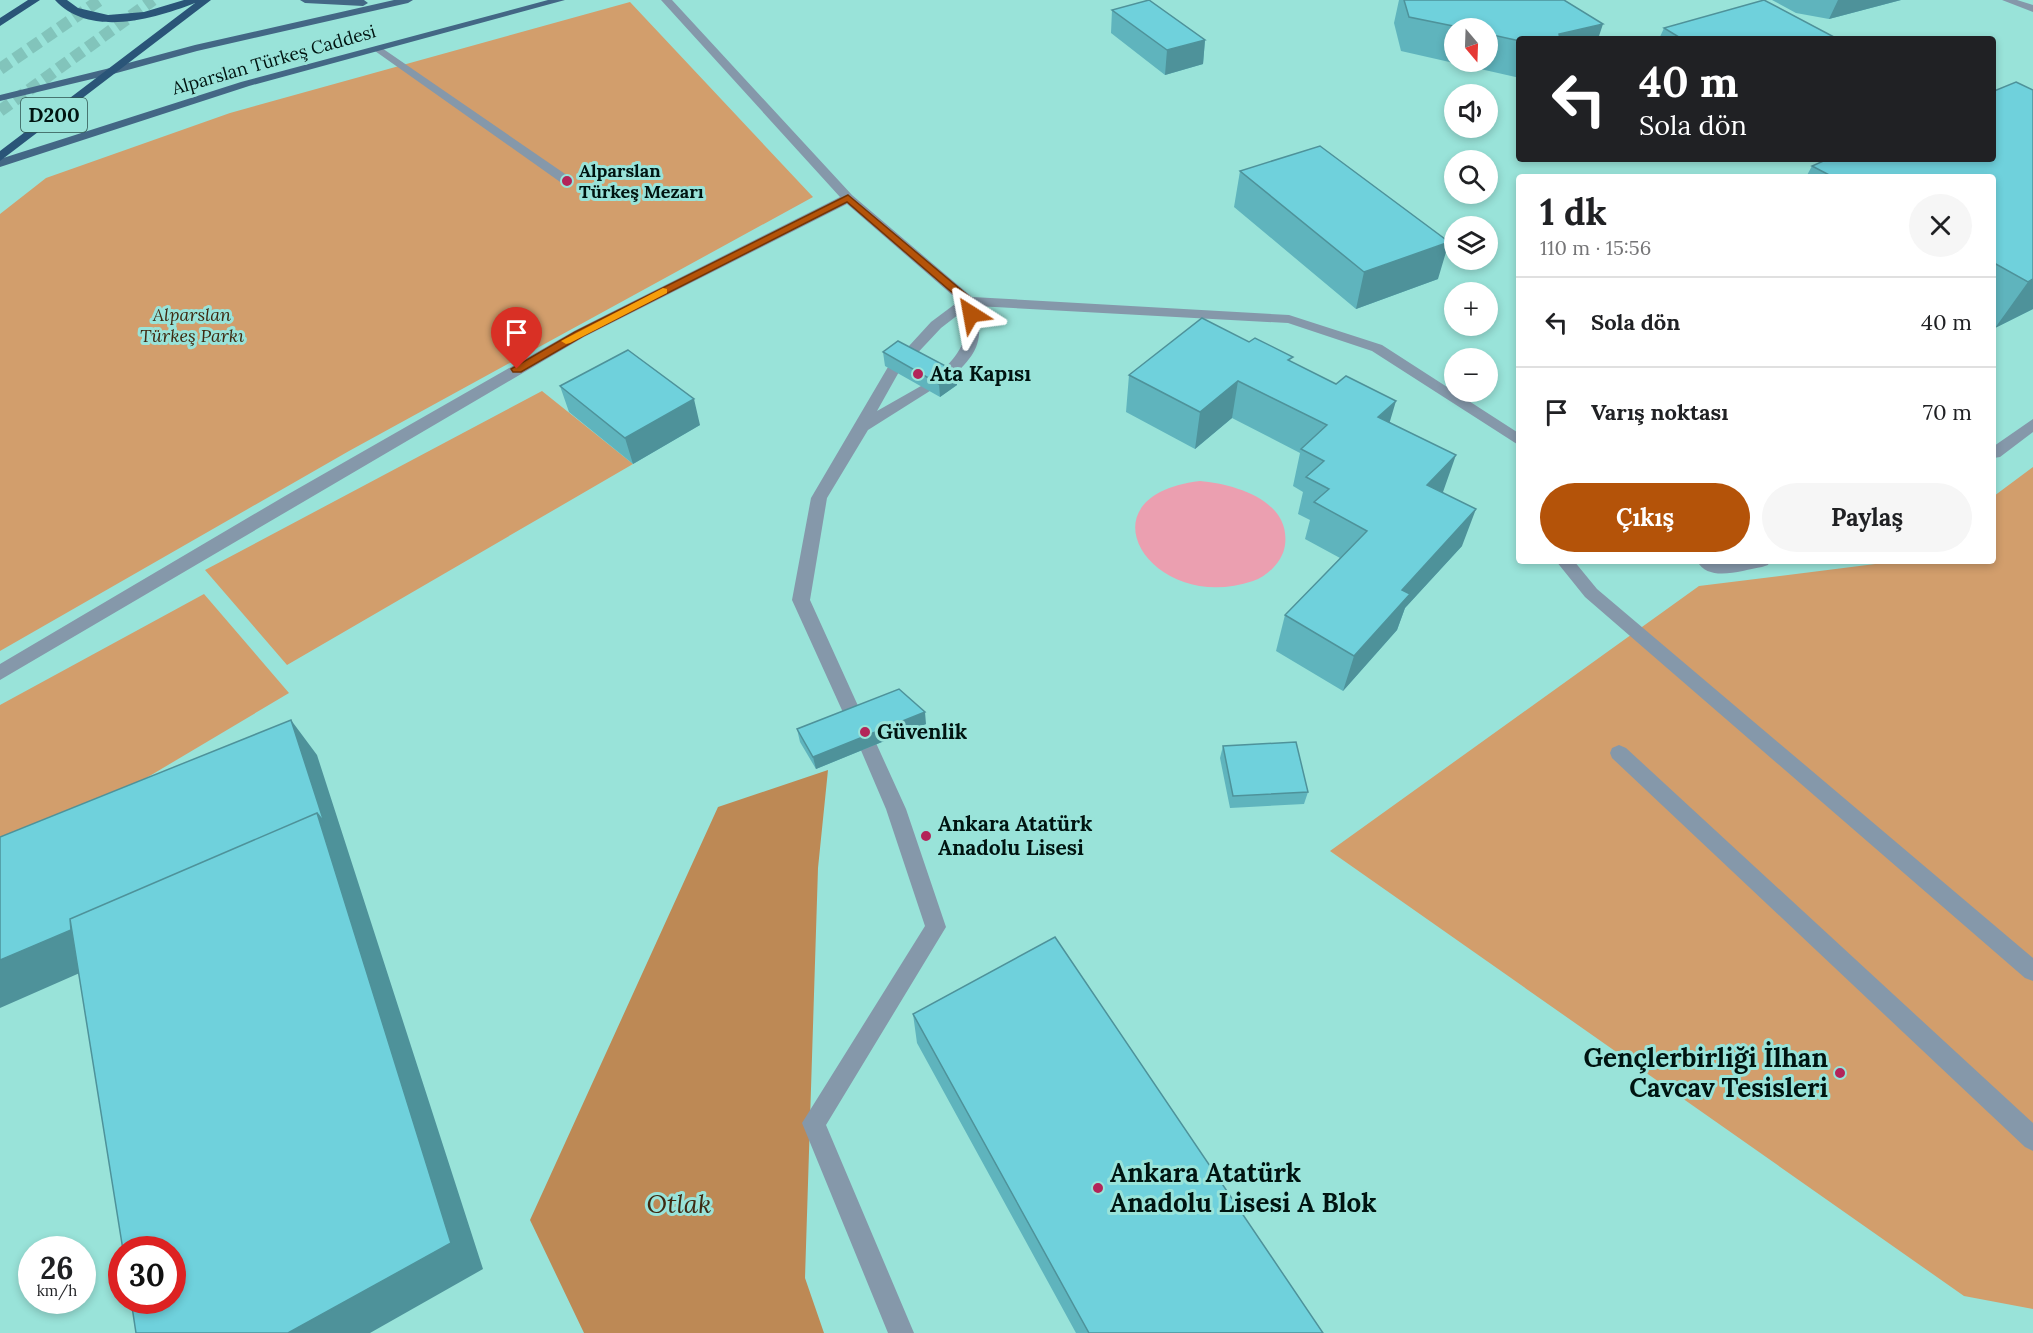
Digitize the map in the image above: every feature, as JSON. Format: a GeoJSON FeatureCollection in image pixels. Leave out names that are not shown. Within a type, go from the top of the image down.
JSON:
{"type":"FeatureCollection","features":[{"type":"Feature","properties":{"kind":"highway"},"geometry":{"type":"LineString","coordinates":[[0,23],[35,0]]}},
{"type":"Feature","properties":{"kind":"highway"},"geometry":{"type":"LineString","coordinates":[[60,0],[87,14],[106,19],[135,17],[169,10],[195,0]]}},
{"type":"Feature","properties":{"kind":"highway","name":"D200"},"geometry":{"type":"LineString","coordinates":[[0,158],[109,72],[206,0]]}},
{"type":"Feature","properties":{"kind":"main road"},"geometry":{"type":"LineString","coordinates":[[305,0],[389,5]]}},
{"type":"Feature","properties":{"kind":"main road","name":"Alparslan Türkeş Caddesi"},"geometry":{"type":"LineString","coordinates":[[0,98],[109,72],[195,48],[408,0]]}},
{"type":"Feature","properties":{"kind":"main road","name":"Alparslan Türkeş Caddesi"},"geometry":{"type":"LineString","coordinates":[[0,163],[245,84],[560,0]]}},
{"type":"Feature","properties":{"kind":"street"},"geometry":{"type":"LineString","coordinates":[[666,0],[848,198],[968,301],[974,328],[966,355],[943,378]]}},
{"type":"Feature","properties":{"kind":"street"},"geometry":{"type":"LineString","coordinates":[[2007,0],[2033,9]]}},
{"type":"Feature","properties":{"kind":"street"},"geometry":{"type":"LineString","coordinates":[[379,49],[567,181]]}},
{"type":"Feature","properties":{"kind":"street"},"geometry":{"type":"LineString","coordinates":[[0,673],[291,500],[579,334],[848,198]]}},
{"type":"Feature","properties":{"kind":"street"},"geometry":{"type":"LineString","coordinates":[[905,358],[936,325],[968,301],[1289,320],[1377,348],[1516,438]]}},
{"type":"Feature","properties":{"kind":"street"},"geometry":{"type":"LineString","coordinates":[[855,719],[801,600],[819,498],[893,370]]}},
{"type":"Feature","properties":{"kind":"street"},"geometry":{"type":"LineString","coordinates":[[862,427],[926,389]]}},
{"type":"Feature","properties":{"kind":"street"},"geometry":{"type":"LineString","coordinates":[[1996,452],[2033,424]]}},
{"type":"Feature","properties":{"kind":"street"},"geometry":{"type":"LineString","coordinates":[[1567,564],[1591,593],[2033,971]]}},
{"type":"Feature","properties":{"kind":"street"},"geometry":{"type":"LineString","coordinates":[[1709,564],[1715,568],[1742,564]]}},
{"type":"Feature","properties":{"kind":"street"},"geometry":{"type":"LineString","coordinates":[[868,748],[896,809],[936,927],[814,1123],[901,1333]]}},
{"type":"Feature","properties":{"kind":"street"},"geometry":{"type":"LineString","coordinates":[[1619,753],[2033,1139]]}},
{"type":"Feature","properties":{"kind":"green space","name":"Alparslan Türkeş Parkı"},"geometry":{"type":"Polygon","coordinates":[[[630,2],[813,197],[349,451],[0,651],[0,214],[46,178],[230,113],[630,2]]]}},
{"type":"Feature","properties":{"kind":"green space"},"geometry":{"type":"Polygon","coordinates":[[[542,391],[633,464],[287,665],[205,570],[542,391]]]}},
{"type":"Feature","properties":{"kind":"green space","name":"Gençlerbirliği İlhan Cavcav Tesisleri"},"geometry":{"type":"Polygon","coordinates":[[[2033,467],[2033,1309],[1964,1296],[1330,851],[1699,586],[1875,564],[1996,564],[1996,495],[2033,467]]]}},
{"type":"Feature","properties":{"kind":"green space"},"geometry":{"type":"Polygon","coordinates":[[[204,594],[289,693],[0,865],[0,705],[204,594]]]}},
{"type":"Feature","properties":{"kind":"green space","name":"Otlak"},"geometry":{"type":"Polygon","coordinates":[[[828,770],[818,868],[805,1278],[824,1333],[584,1333],[530,1220],[718,807],[828,770]]]}},
{"type":"Feature","properties":{"kind":"shaded area"},"geometry":{"type":"Polygon","coordinates":[[[1200,481],[1228,486],[1258,497],[1279,516],[1284,529],[1284,551],[1274,567],[1264,576],[1253,581],[1217,587],[1185,582],[1159,569],[1142,550],[1135,528],[1141,508],[1162,491],[1200,481]]]}},
{"type":"Feature","properties":{"kind":"building"},"geometry":{"type":"Polygon","coordinates":[[[1149,0],[1205,40],[1167,50],[1112,10],[1149,0]]]}},
{"type":"Feature","properties":{"kind":"building"},"geometry":{"type":"Polygon","coordinates":[[[1404,0],[1564,0],[1603,24],[1559,34],[1559,36],[1516,36],[1516,40],[1498,36],[1498,18],[1444,18],[1444,24],[1409,17],[1404,0]]]}},
{"type":"Feature","properties":{"kind":"building"},"geometry":{"type":"Polygon","coordinates":[[[1764,0],[1832,36],[1677,36],[1664,28],[1764,0]]]}},
{"type":"Feature","properties":{"kind":"building"},"geometry":{"type":"Polygon","coordinates":[[[2016,82],[2033,90],[2033,279],[2028,282],[1996,264],[1996,174],[1827,174],[1812,166],[1821,162],[1996,162],[1996,90],[2016,82]]]}},
{"type":"Feature","properties":{"kind":"building"},"geometry":{"type":"Polygon","coordinates":[[[1320,146],[1444,238],[1444,244],[1364,272],[1240,171],[1320,146]]]}},
{"type":"Feature","properties":{"kind":"building"},"geometry":{"type":"Polygon","coordinates":[[[1202,318],[1249,342],[1255,338],[1293,357],[1288,360],[1336,384],[1346,376],[1396,401],[1378,417],[1456,455],[1427,485],[1476,509],[1402,590],[1410,594],[1354,656],[1285,615],[1367,531],[1314,502],[1329,489],[1306,477],[1324,461],[1301,449],[1327,425],[1238,381],[1200,412],[1129,375],[1202,318]]]}},
{"type":"Feature","properties":{"kind":"building"},"geometry":{"type":"Polygon","coordinates":[[[898,341],[957,372],[939,384],[883,352],[898,341]]]}},
{"type":"Feature","properties":{"kind":"building"},"geometry":{"type":"Polygon","coordinates":[[[628,350],[694,399],[625,438],[560,386],[628,350]]]}},
{"type":"Feature","properties":{"kind":"building"},"geometry":{"type":"Polygon","coordinates":[[[899,689],[925,712],[813,757],[797,729],[899,689]]]}},
{"type":"Feature","properties":{"kind":"building"},"geometry":{"type":"Polygon","coordinates":[[[291,720],[324,822],[317,813],[70,919],[71,930],[0,960],[0,837],[291,720]]]}},
{"type":"Feature","properties":{"kind":"building"},"geometry":{"type":"Polygon","coordinates":[[[1296,742],[1308,792],[1233,796],[1223,746],[1296,742]]]}},
{"type":"Feature","properties":{"kind":"building"},"geometry":{"type":"Polygon","coordinates":[[[317,813],[451,1243],[288,1333],[136,1333],[133,1314],[186,1314],[186,1236],[121,1236],[70,919],[317,813]]]}},
{"type":"Feature","properties":{"kind":"building","name":"Ankara Atatürk Anadolu Lisesi A Blok"},"geometry":{"type":"Polygon","coordinates":[[[1055,937],[1323,1333],[1089,1333],[913,1014],[1055,937]]]}},
{"type":"Feature","properties":{"kind":"tunnel"},"geometry":{"type":"LineString","coordinates":[[0,69],[100,0]]}},
{"type":"Feature","properties":{"kind":"tunnel"},"geometry":{"type":"LineString","coordinates":[[0,111],[153,0]]}},
{"type":"Feature","properties":{"kind":"slow traffic"},"geometry":{"type":"LineString","coordinates":[[566,341],[663,291]]}},
{"type":"Feature","properties":{"kind":"place","name":"Alparslan Türkeş Mezarı"},"geometry":{"type":"Point","coordinates":[567,181]}},
{"type":"Feature","properties":{"kind":"place","name":"Ata Kapısı"},"geometry":{"type":"Point","coordinates":[918,374]}},
{"type":"Feature","properties":{"kind":"place","name":"Güvenlik"},"geometry":{"type":"Point","coordinates":[865,732]}},
{"type":"Feature","properties":{"kind":"place","name":"Ankara Atatürk Anadolu Lisesi"},"geometry":{"type":"Point","coordinates":[926,836]}},
{"type":"Feature","properties":{"kind":"place","name":"Gençlerbirliği İlhan Cavcav Tesisleri"},"geometry":{"type":"Point","coordinates":[1840,1073]}},
{"type":"Feature","properties":{"kind":"place","name":"Ankara Atatürk Anadolu Lisesi A Blok"},"geometry":{"type":"Point","coordinates":[1098,1188]}},
{"type":"Feature","properties":{"kind":"route"},"geometry":{"type":"LineString","coordinates":[[517,369],[579,334],[848,198],[968,301],[971,314]]}}]}
